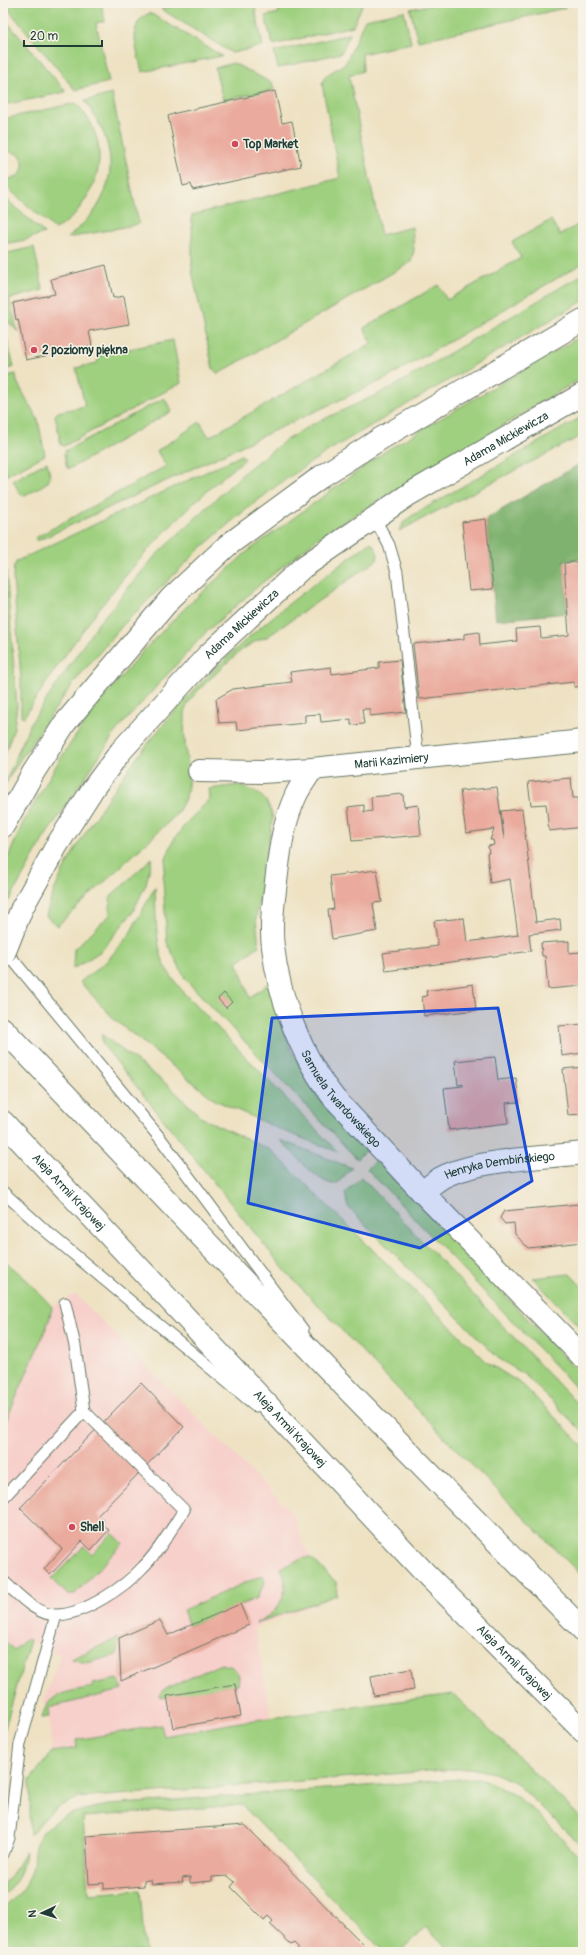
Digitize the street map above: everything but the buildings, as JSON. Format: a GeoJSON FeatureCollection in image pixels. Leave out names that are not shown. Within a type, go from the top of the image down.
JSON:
{"type":"FeatureCollection","features":[{"type":"Feature","properties":{"kind":"main road"},"geometry":{"type":"LineString","coordinates":[[3,826],[33,773],[65,724],[171,598],[228,545],[322,476],[374,443],[583,320]]}},
{"type":"Feature","properties":{"kind":"main road","name":"Adama Mickiewicza"},"geometry":{"type":"LineString","coordinates":[[3,956],[22,908],[57,845],[94,787],[121,751],[208,655],[302,568],[374,517],[408,495],[583,394]]}},
{"type":"Feature","properties":{"kind":"main road","name":"Marii Kazimiery"},"geometry":{"type":"LineString","coordinates":[[199,771],[262,772],[312,769],[583,741]]}},
{"type":"Feature","properties":{"kind":"main road","name":"Samuela Twardowskiego"},"geometry":{"type":"LineString","coordinates":[[312,769],[297,794],[288,814],[281,838],[273,904],[273,947],[278,972],[295,1031],[321,1082],[334,1098],[423,1193],[583,1357]]}},
{"type":"Feature","properties":{"kind":"main road"},"geometry":{"type":"LineString","coordinates":[[3,1029],[348,1390],[583,1630]]}},
{"type":"Feature","properties":{"kind":"main road","name":"Aleja Armii Krajowej"},"geometry":{"type":"LineString","coordinates":[[3,1122],[423,1571],[583,1731]]}},
{"type":"Feature","properties":{"kind":"main road","name":"Henryka Dembińskiego"},"geometry":{"type":"LineString","coordinates":[[423,1193],[434,1182],[447,1175],[477,1165],[583,1154]]}},
{"type":"Feature","properties":{"kind":"lane"},"geometry":{"type":"LineString","coordinates":[[374,517],[389,545],[397,572],[418,758]]}},
{"type":"Feature","properties":{"kind":"lane"},"geometry":{"type":"LineString","coordinates":[[3,947],[160,1138],[348,1390]]}},
{"type":"Feature","properties":{"kind":"lane"},"geometry":{"type":"LineString","coordinates":[[3,1192],[46,1231],[315,1455]]}},
{"type":"Feature","properties":{"kind":"lane"},"geometry":{"type":"LineString","coordinates":[[3,1581],[30,1604],[44,1612],[56,1615],[80,1611],[106,1597],[143,1567],[184,1510],[84,1411],[75,1346],[65,1303]]}},
{"type":"Feature","properties":{"kind":"lane"},"geometry":{"type":"LineString","coordinates":[[3,1498],[84,1411]]}},
{"type":"Feature","properties":{"kind":"lane"},"geometry":{"type":"LineString","coordinates":[[3,1854],[9,1838],[20,1744],[56,1615]]}},
{"type":"Feature","properties":{"kind":"highlighted area"},"geometry":{"type":"Polygon","coordinates":[[[498,1008],[532,1181],[420,1248],[248,1203],[272,1018],[498,1008]]]}},
{"type":"Feature","properties":{"kind":"shaded area"},"geometry":{"type":"Polygon","coordinates":[[[75,1294],[294,1515],[302,1542],[311,1558],[336,1582],[337,1595],[251,1629],[255,1630],[271,1718],[164,1736],[161,1725],[77,1740],[77,1748],[52,1752],[48,1709],[43,1703],[60,1655],[27,1639],[14,1650],[3,1639],[3,1428],[49,1321],[52,1307],[75,1294]]]}},
{"type":"Feature","properties":{"kind":"green space"},"geometry":{"type":"Polygon","coordinates":[[[3,3],[101,3],[105,21],[96,23],[109,82],[75,90],[3,3]]]}},
{"type":"Feature","properties":{"kind":"green space"},"geometry":{"type":"Polygon","coordinates":[[[187,3],[254,3],[263,46],[232,53],[161,9],[187,3]]]}},
{"type":"Feature","properties":{"kind":"green space"},"geometry":{"type":"Polygon","coordinates":[[[277,3],[363,3],[353,26],[273,45],[265,16],[279,13],[277,3]]]}},
{"type":"Feature","properties":{"kind":"green space"},"geometry":{"type":"Polygon","coordinates":[[[438,3],[563,3],[565,8],[418,41],[410,9],[438,3]]]}},
{"type":"Feature","properties":{"kind":"green space"},"geometry":{"type":"Polygon","coordinates":[[[404,11],[411,43],[362,54],[363,71],[349,76],[381,235],[412,227],[414,250],[411,262],[218,374],[213,369],[192,271],[192,215],[340,178],[322,84],[325,76],[346,63],[365,19],[404,11]]]}},
{"type":"Feature","properties":{"kind":"green space"},"geometry":{"type":"Polygon","coordinates":[[[150,13],[222,56],[142,72],[136,47],[135,31],[142,18],[150,13]]]}},
{"type":"Feature","properties":{"kind":"green space"},"geometry":{"type":"Polygon","coordinates":[[[3,17],[66,92],[3,105],[3,17]]]}},
{"type":"Feature","properties":{"kind":"green space"},"geometry":{"type":"Polygon","coordinates":[[[350,34],[341,53],[278,68],[274,52],[350,34]]]}},
{"type":"Feature","properties":{"kind":"green space"},"geometry":{"type":"Polygon","coordinates":[[[233,63],[272,83],[274,90],[223,100],[215,68],[233,63]]]}},
{"type":"Feature","properties":{"kind":"green space"},"geometry":{"type":"Polygon","coordinates":[[[112,94],[139,224],[68,238],[96,209],[104,195],[110,167],[106,140],[94,114],[85,101],[112,94]]]}},
{"type":"Feature","properties":{"kind":"green space"},"geometry":{"type":"Polygon","coordinates":[[[76,103],[85,114],[97,138],[99,162],[97,174],[92,187],[78,210],[65,223],[55,229],[3,184],[3,175],[7,179],[16,177],[21,172],[23,164],[20,155],[9,152],[3,155],[3,119],[76,103]]]}},
{"type":"Feature","properties":{"kind":"green space"},"geometry":{"type":"Polygon","coordinates":[[[3,196],[44,233],[25,240],[3,244],[3,196]]]}},
{"type":"Feature","properties":{"kind":"green space"},"geometry":{"type":"Polygon","coordinates":[[[551,220],[560,235],[583,222],[583,263],[387,378],[37,541],[35,538],[166,466],[157,451],[200,422],[209,437],[372,343],[364,328],[438,285],[447,300],[521,258],[512,242],[551,220]]]}},
{"type":"Feature","properties":{"kind":"green space"},"geometry":{"type":"Polygon","coordinates":[[[34,247],[43,290],[9,299],[18,332],[3,316],[3,254],[34,247]]]}},
{"type":"Feature","properties":{"kind":"green space"},"geometry":{"type":"Polygon","coordinates":[[[583,274],[583,301],[328,451],[279,484],[202,547],[122,626],[74,682],[19,761],[3,788],[30,724],[97,625],[156,555],[248,469],[286,440],[311,425],[391,388],[583,274]]]}},
{"type":"Feature","properties":{"kind":"green space"},"geometry":{"type":"Polygon","coordinates":[[[3,323],[14,367],[3,370],[3,323]]]}},
{"type":"Feature","properties":{"kind":"green space"},"geometry":{"type":"Polygon","coordinates":[[[583,335],[583,377],[322,535],[262,583],[206,632],[117,730],[44,838],[9,901],[3,896],[3,869],[23,823],[60,759],[95,708],[144,650],[186,607],[248,551],[387,450],[583,335]]]}},
{"type":"Feature","properties":{"kind":"green space"},"geometry":{"type":"Polygon","coordinates":[[[173,340],[181,383],[64,446],[61,445],[55,415],[58,412],[85,406],[76,368],[97,363],[100,355],[173,340]]]}},
{"type":"Feature","properties":{"kind":"green space"},"geometry":{"type":"Polygon","coordinates":[[[16,374],[17,382],[38,420],[45,455],[3,477],[3,377],[16,374]]]}},
{"type":"Feature","properties":{"kind":"green space"},"geometry":{"type":"Polygon","coordinates":[[[164,398],[172,411],[71,468],[67,468],[64,454],[65,451],[164,398]]]}},
{"type":"Feature","properties":{"kind":"green space"},"geometry":{"type":"Polygon","coordinates":[[[583,416],[583,435],[399,531],[404,522],[410,517],[583,416]]]}},
{"type":"Feature","properties":{"kind":"green space"},"geometry":{"type":"Polygon","coordinates":[[[242,455],[245,459],[181,516],[123,579],[71,646],[24,717],[21,716],[21,679],[13,576],[14,566],[17,561],[242,455]]]}},
{"type":"Feature","properties":{"kind":"green space"},"geometry":{"type":"Polygon","coordinates":[[[47,462],[50,476],[48,482],[25,496],[20,494],[13,480],[47,462]]]}},
{"type":"Feature","properties":{"kind":"green space"},"geometry":{"type":"Polygon","coordinates":[[[583,462],[583,559],[564,561],[567,613],[496,620],[486,519],[583,462]]]}},
{"type":"Feature","properties":{"kind":"green space"},"geometry":{"type":"Polygon","coordinates":[[[371,542],[377,553],[377,560],[267,637],[254,642],[232,658],[194,696],[187,705],[185,712],[184,734],[188,781],[187,793],[182,805],[174,817],[57,926],[46,916],[55,889],[74,852],[109,796],[138,756],[169,718],[203,681],[256,631],[293,600],[371,542]]]}},
{"type":"Feature","properties":{"kind":"green space"},"geometry":{"type":"Polygon","coordinates":[[[3,569],[6,571],[17,706],[14,728],[3,760],[3,569]]]}},
{"type":"Feature","properties":{"kind":"green space"},"geometry":{"type":"Polygon","coordinates":[[[238,785],[261,796],[268,804],[273,818],[256,918],[259,946],[237,962],[250,998],[270,982],[279,1017],[291,1050],[325,1107],[366,1150],[357,1159],[186,980],[167,943],[163,879],[166,859],[173,841],[187,822],[210,799],[209,789],[238,785]]]}},
{"type":"Feature","properties":{"kind":"green space"},"geometry":{"type":"Polygon","coordinates":[[[152,858],[146,884],[133,912],[101,951],[73,969],[74,949],[110,915],[110,897],[152,858]]]}},
{"type":"Feature","properties":{"kind":"green space"},"geometry":{"type":"Polygon","coordinates":[[[155,887],[156,926],[159,946],[164,964],[171,976],[184,993],[338,1152],[281,1130],[215,1100],[116,1021],[80,982],[107,961],[129,935],[155,887]]]}},
{"type":"Feature","properties":{"kind":"green space"},"geometry":{"type":"Polygon","coordinates":[[[101,1034],[169,1086],[202,1118],[272,1151],[488,1363],[523,1385],[583,1446],[583,1577],[445,1438],[287,1273],[103,1045],[101,1034]]]}},
{"type":"Feature","properties":{"kind":"green space"},"geometry":{"type":"Polygon","coordinates":[[[280,1140],[352,1168],[339,1182],[331,1184],[324,1181],[307,1168],[280,1140]]]}},
{"type":"Feature","properties":{"kind":"green space"},"geometry":{"type":"Polygon","coordinates":[[[376,1160],[583,1377],[583,1395],[367,1169],[376,1160]]]}},
{"type":"Feature","properties":{"kind":"green space"},"geometry":{"type":"Polygon","coordinates":[[[361,1177],[583,1410],[583,1432],[525,1375],[498,1358],[348,1207],[345,1193],[361,1177]]]}},
{"type":"Feature","properties":{"kind":"green space"},"geometry":{"type":"Polygon","coordinates":[[[3,1259],[28,1281],[52,1307],[49,1321],[3,1428],[3,1259]]]}},
{"type":"Feature","properties":{"kind":"green space"},"geometry":{"type":"Polygon","coordinates":[[[570,1274],[583,1288],[583,1331],[533,1278],[570,1274]]]}},
{"type":"Feature","properties":{"kind":"green space"},"geometry":{"type":"Polygon","coordinates":[[[112,1533],[123,1543],[75,1594],[67,1594],[51,1579],[84,1546],[92,1554],[112,1533]]]}},
{"type":"Feature","properties":{"kind":"green space"},"geometry":{"type":"Polygon","coordinates":[[[304,1558],[311,1558],[336,1582],[337,1595],[256,1623],[273,1612],[281,1600],[285,1589],[285,1584],[283,1573],[280,1568],[304,1558]]]}},
{"type":"Feature","properties":{"kind":"green space"},"geometry":{"type":"Polygon","coordinates":[[[263,1575],[265,1582],[257,1598],[189,1626],[183,1610],[263,1575]]]}},
{"type":"Feature","properties":{"kind":"green space"},"geometry":{"type":"Polygon","coordinates":[[[118,1638],[117,1655],[86,1663],[71,1659],[118,1638]]]}},
{"type":"Feature","properties":{"kind":"green space"},"geometry":{"type":"Polygon","coordinates":[[[3,1639],[14,1650],[27,1639],[30,1640],[3,1735],[3,1639]]]}},
{"type":"Feature","properties":{"kind":"green space"},"geometry":{"type":"Polygon","coordinates":[[[221,1664],[233,1667],[239,1675],[238,1684],[161,1698],[160,1694],[163,1690],[221,1664]]]}},
{"type":"Feature","properties":{"kind":"green space"},"geometry":{"type":"Polygon","coordinates":[[[118,1679],[122,1690],[48,1708],[49,1717],[42,1718],[49,1702],[61,1694],[93,1687],[93,1684],[118,1679]]]}},
{"type":"Feature","properties":{"kind":"green space"},"geometry":{"type":"Polygon","coordinates":[[[453,1694],[583,1820],[583,1847],[515,1782],[493,1773],[470,1768],[79,1798],[57,1809],[41,1822],[30,1835],[30,1780],[52,1752],[77,1748],[76,1740],[161,1725],[164,1736],[240,1722],[453,1694]]]}},
{"type":"Feature","properties":{"kind":"green space"},"geometry":{"type":"Polygon","coordinates":[[[474,1778],[491,1783],[521,1800],[547,1823],[583,1861],[583,1952],[450,1952],[426,1927],[399,1952],[384,1952],[242,1805],[83,1817],[88,1894],[140,1890],[145,1952],[3,1952],[3,1907],[14,1899],[26,1884],[33,1865],[35,1846],[41,1834],[57,1820],[77,1812],[109,1805],[474,1778]]]}},
{"type":"Feature","properties":{"kind":"green space"},"geometry":{"type":"Polygon","coordinates":[[[25,1851],[19,1876],[3,1895],[3,1883],[11,1877],[25,1851]]]}},
{"type":"Feature","properties":{"kind":"place","name":"Top Market"},"geometry":{"type":"Point","coordinates":[235,144]}},
{"type":"Feature","properties":{"kind":"place","name":"2 poziomy piękna"},"geometry":{"type":"Point","coordinates":[34,350]}},
{"type":"Feature","properties":{"kind":"place","name":"Shell"},"geometry":{"type":"Point","coordinates":[72,1527]}}]}
